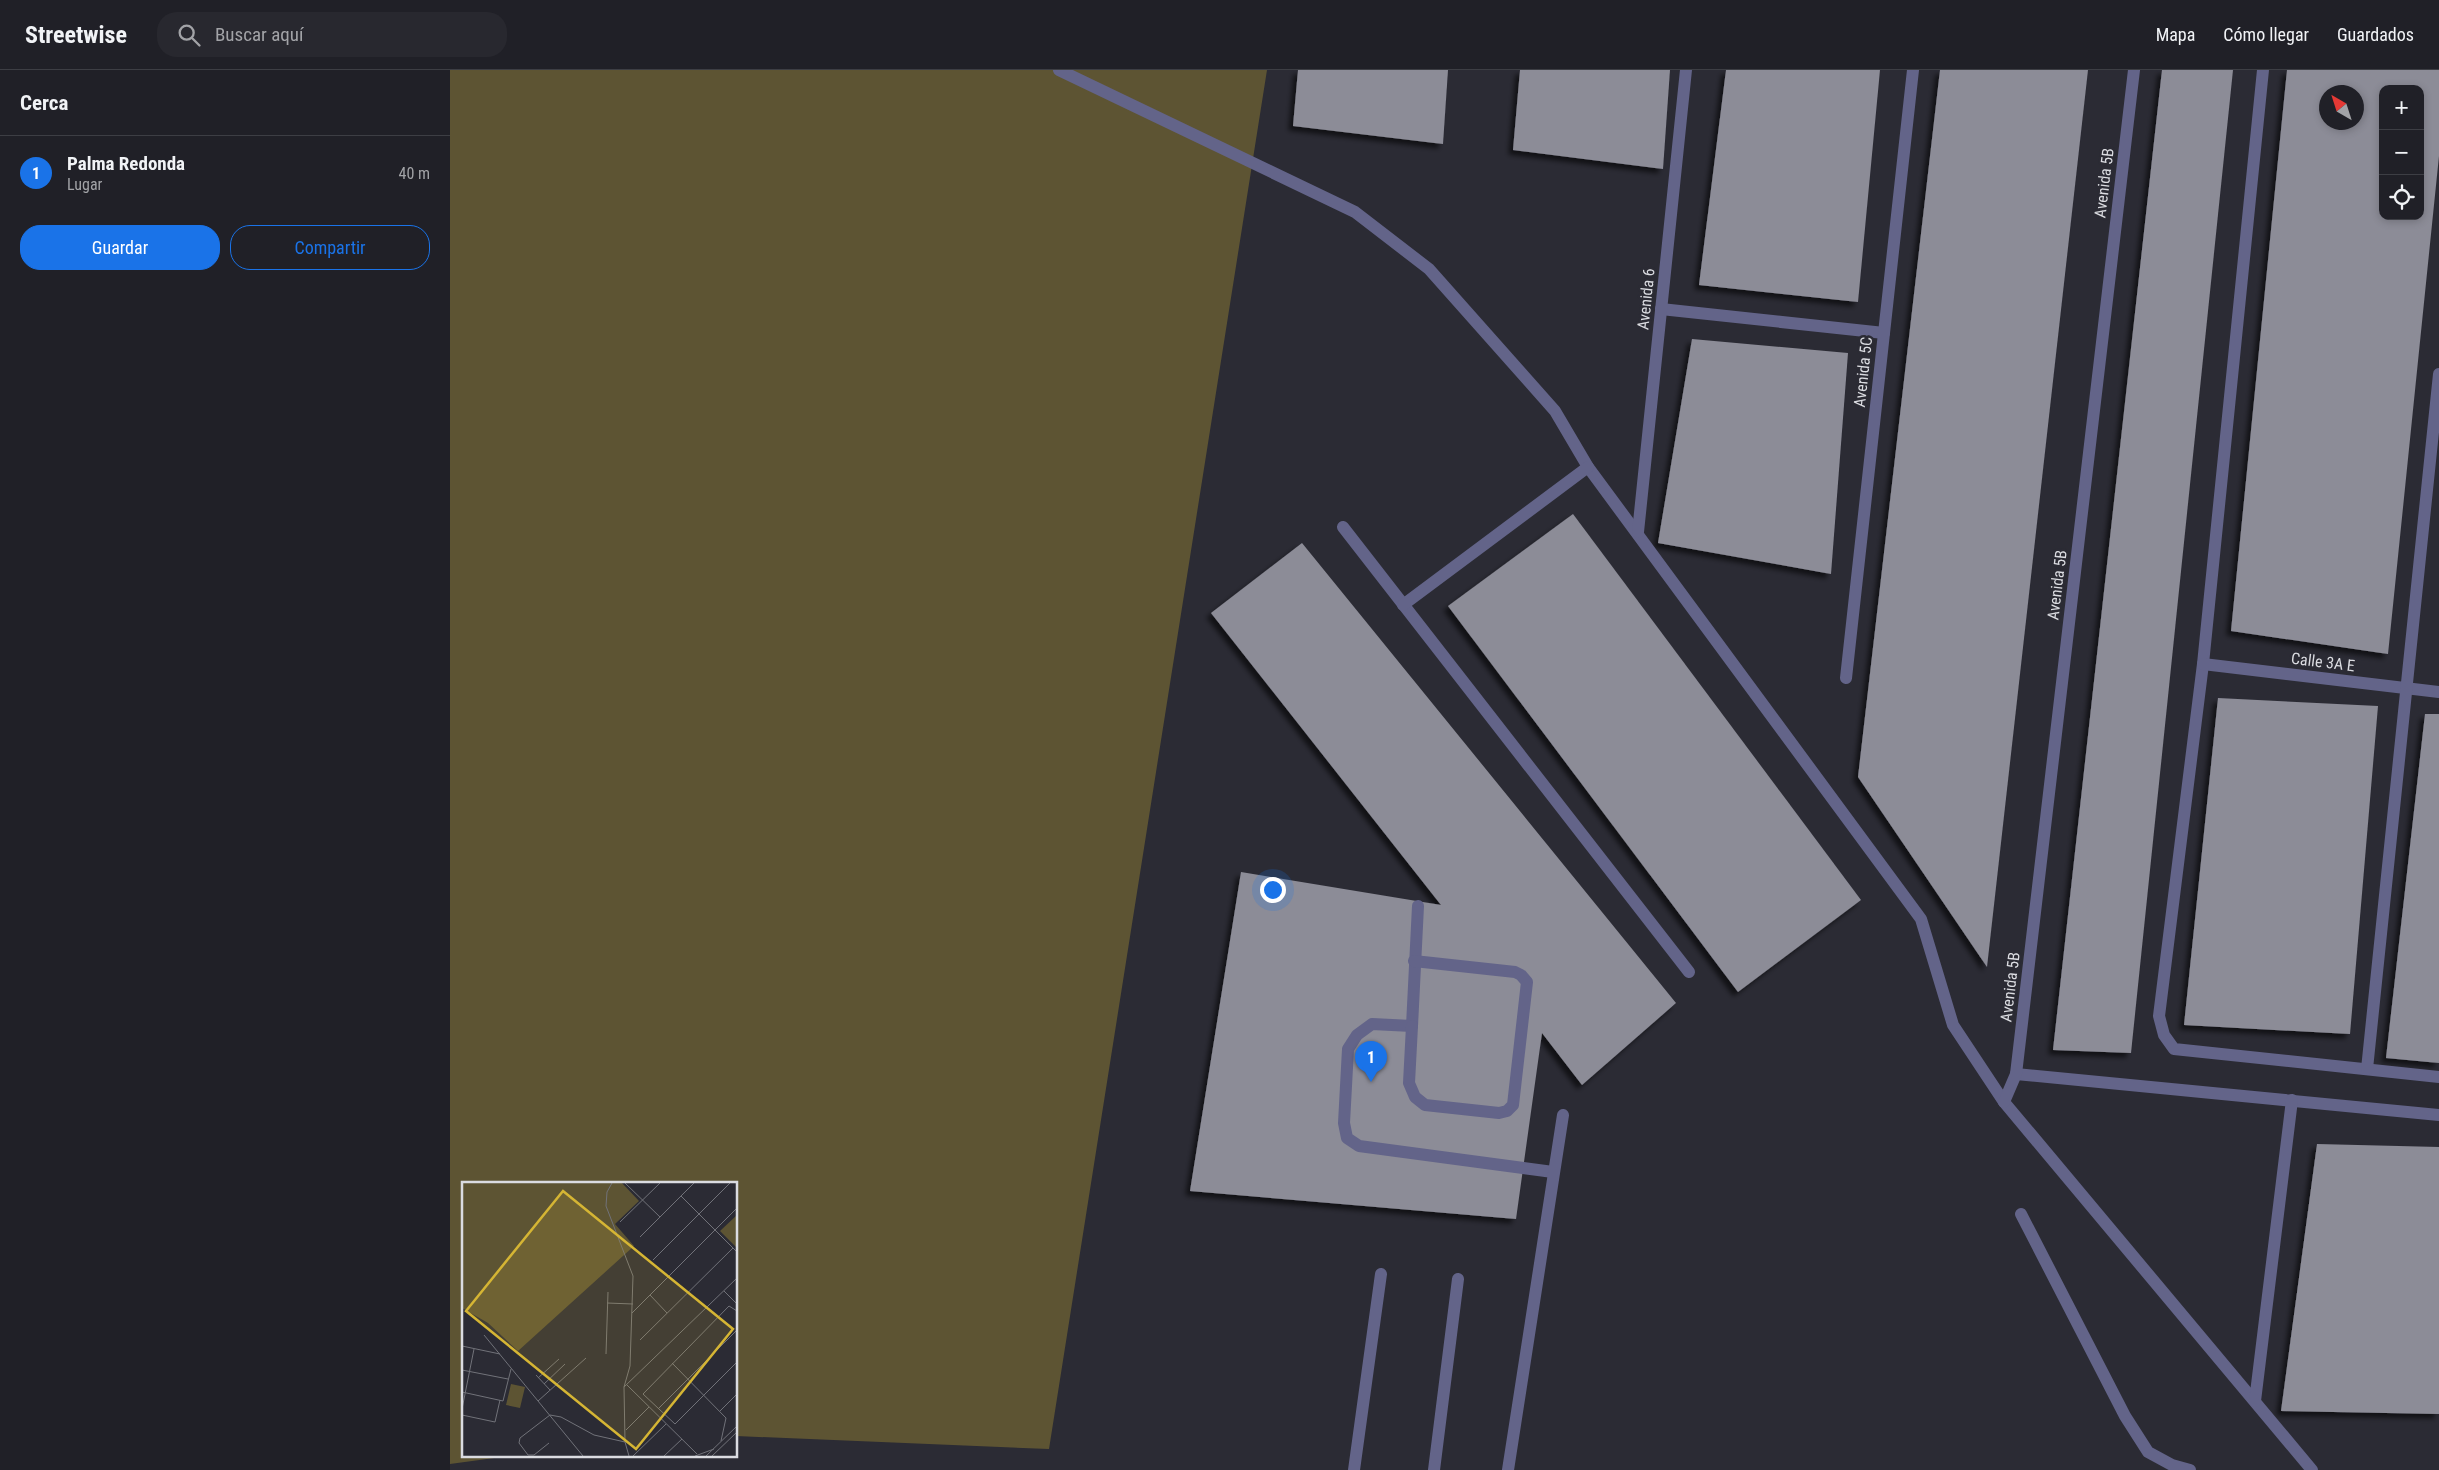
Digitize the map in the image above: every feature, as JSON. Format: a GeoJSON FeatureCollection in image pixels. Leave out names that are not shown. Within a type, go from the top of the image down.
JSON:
{"type":"FeatureCollection","features":[{"type":"Feature","properties":{"kind":"street"},"geometry":{"type":"LineString","coordinates":[[1060,70],[1355,212],[1429,270],[1555,411],[1588,467],[1638,532],[1921,919],[1954,1025],[2004,1102],[2312,1470]]}},
{"type":"Feature","properties":{"kind":"street","name":"Avenida 6"},"geometry":{"type":"LineString","coordinates":[[1638,532],[1686,70]]}},
{"type":"Feature","properties":{"kind":"street","name":"Avenida 5C"},"geometry":{"type":"LineString","coordinates":[[1846,678],[1913,70]]}},
{"type":"Feature","properties":{"kind":"street","name":"Avenida 5B"},"geometry":{"type":"LineString","coordinates":[[2004,1102],[2016,1074],[2134,70]]}},
{"type":"Feature","properties":{"kind":"street"},"geometry":{"type":"LineString","coordinates":[[2262,70],[2203,664],[2159,1016],[2164,1035],[2174,1049],[2439,1077]]}},
{"type":"Feature","properties":{"kind":"street"},"geometry":{"type":"LineString","coordinates":[[1661,309],[1884,333]]}},
{"type":"Feature","properties":{"kind":"street"},"geometry":{"type":"LineString","coordinates":[[2368,1069],[2439,374]]}},
{"type":"Feature","properties":{"kind":"street"},"geometry":{"type":"LineString","coordinates":[[1403,605],[1588,467]]}},
{"type":"Feature","properties":{"kind":"street"},"geometry":{"type":"LineString","coordinates":[[1343,527],[1689,972]]}},
{"type":"Feature","properties":{"kind":"street","name":"Calle 3A E"},"geometry":{"type":"LineString","coordinates":[[2203,664],[2439,692]]}},
{"type":"Feature","properties":{"kind":"street"},"geometry":{"type":"LineString","coordinates":[[1414,961],[1515,972],[1522,975],[1527,982],[1513,1105],[1506,1111],[1499,1113],[1425,1105],[1415,1097],[1409,1083],[1414,961],[1418,906]]}},
{"type":"Feature","properties":{"kind":"street"},"geometry":{"type":"LineString","coordinates":[[1412,1026],[1372,1024],[1356,1035],[1348,1049],[1344,1123],[1348,1138],[1359,1146],[1554,1172]]}},
{"type":"Feature","properties":{"kind":"street"},"geometry":{"type":"LineString","coordinates":[[2016,1074],[2439,1115]]}},
{"type":"Feature","properties":{"kind":"street"},"geometry":{"type":"LineString","coordinates":[[2255,1401],[2292,1100]]}},
{"type":"Feature","properties":{"kind":"street"},"geometry":{"type":"LineString","coordinates":[[1508,1470],[1563,1115]]}},
{"type":"Feature","properties":{"kind":"street"},"geometry":{"type":"LineString","coordinates":[[2020,1214],[2125,1416],[2148,1452],[2172,1465],[2190,1470]]}},
{"type":"Feature","properties":{"kind":"street"},"geometry":{"type":"LineString","coordinates":[[1354,1470],[1381,1274]]}},
{"type":"Feature","properties":{"kind":"street"},"geometry":{"type":"LineString","coordinates":[[1434,1470],[1458,1280]]}},
{"type":"Feature","properties":{"kind":"shaded area"},"geometry":{"type":"Polygon","coordinates":[[[450,70],[1267,70],[1049,1449],[738,1436],[738,1182],[462,1182],[462,1458],[494,1458],[450,1464],[450,70]]]}},
{"type":"Feature","properties":{"kind":"building"},"geometry":{"type":"Polygon","coordinates":[[[1298,70],[1448,70],[1443,144],[1293,126],[1298,70]]]}},
{"type":"Feature","properties":{"kind":"building"},"geometry":{"type":"Polygon","coordinates":[[[1520,70],[1670,70],[1663,169],[1513,150],[1520,70]]]}},
{"type":"Feature","properties":{"kind":"building"},"geometry":{"type":"Polygon","coordinates":[[[1726,70],[1880,70],[1858,302],[1699,285],[1726,70]]]}},
{"type":"Feature","properties":{"kind":"building"},"geometry":{"type":"Polygon","coordinates":[[[1940,70],[2088,70],[1987,967],[1858,777],[1940,70]]]}},
{"type":"Feature","properties":{"kind":"building"},"geometry":{"type":"Polygon","coordinates":[[[2162,70],[2233,70],[2131,1053],[2053,1050],[2162,70]]]}},
{"type":"Feature","properties":{"kind":"building"},"geometry":{"type":"Polygon","coordinates":[[[2287,70],[2439,70],[2439,156],[2388,654],[2231,631],[2287,70]]]}},
{"type":"Feature","properties":{"kind":"building"},"geometry":{"type":"Polygon","coordinates":[[[1692,339],[1848,353],[1831,574],[1658,543],[1692,339]]]}},
{"type":"Feature","properties":{"kind":"building"},"geometry":{"type":"Polygon","coordinates":[[[1573,514],[1861,900],[1738,992],[1448,606],[1573,514]]]}},
{"type":"Feature","properties":{"kind":"building"},"geometry":{"type":"Polygon","coordinates":[[[1302,543],[1676,1003],[1582,1085],[1542,1033],[1516,1219],[1190,1191],[1241,872],[1441,905],[1211,613],[1302,543]]]}},
{"type":"Feature","properties":{"kind":"building"},"geometry":{"type":"Polygon","coordinates":[[[2218,698],[2378,706],[2350,1034],[2184,1025],[2218,698]]]}},
{"type":"Feature","properties":{"kind":"building"},"geometry":{"type":"Polygon","coordinates":[[[2425,714],[2439,714],[2439,1063],[2386,1058],[2425,714]]]}},
{"type":"Feature","properties":{"kind":"building"},"geometry":{"type":"Polygon","coordinates":[[[2317,1144],[2439,1147],[2439,1414],[2281,1411],[2317,1144]]]}},
{"type":"Feature","properties":{"kind":"place","name":"Palma Redonda"},"geometry":{"type":"Point","coordinates":[1371,1082]}}]}
